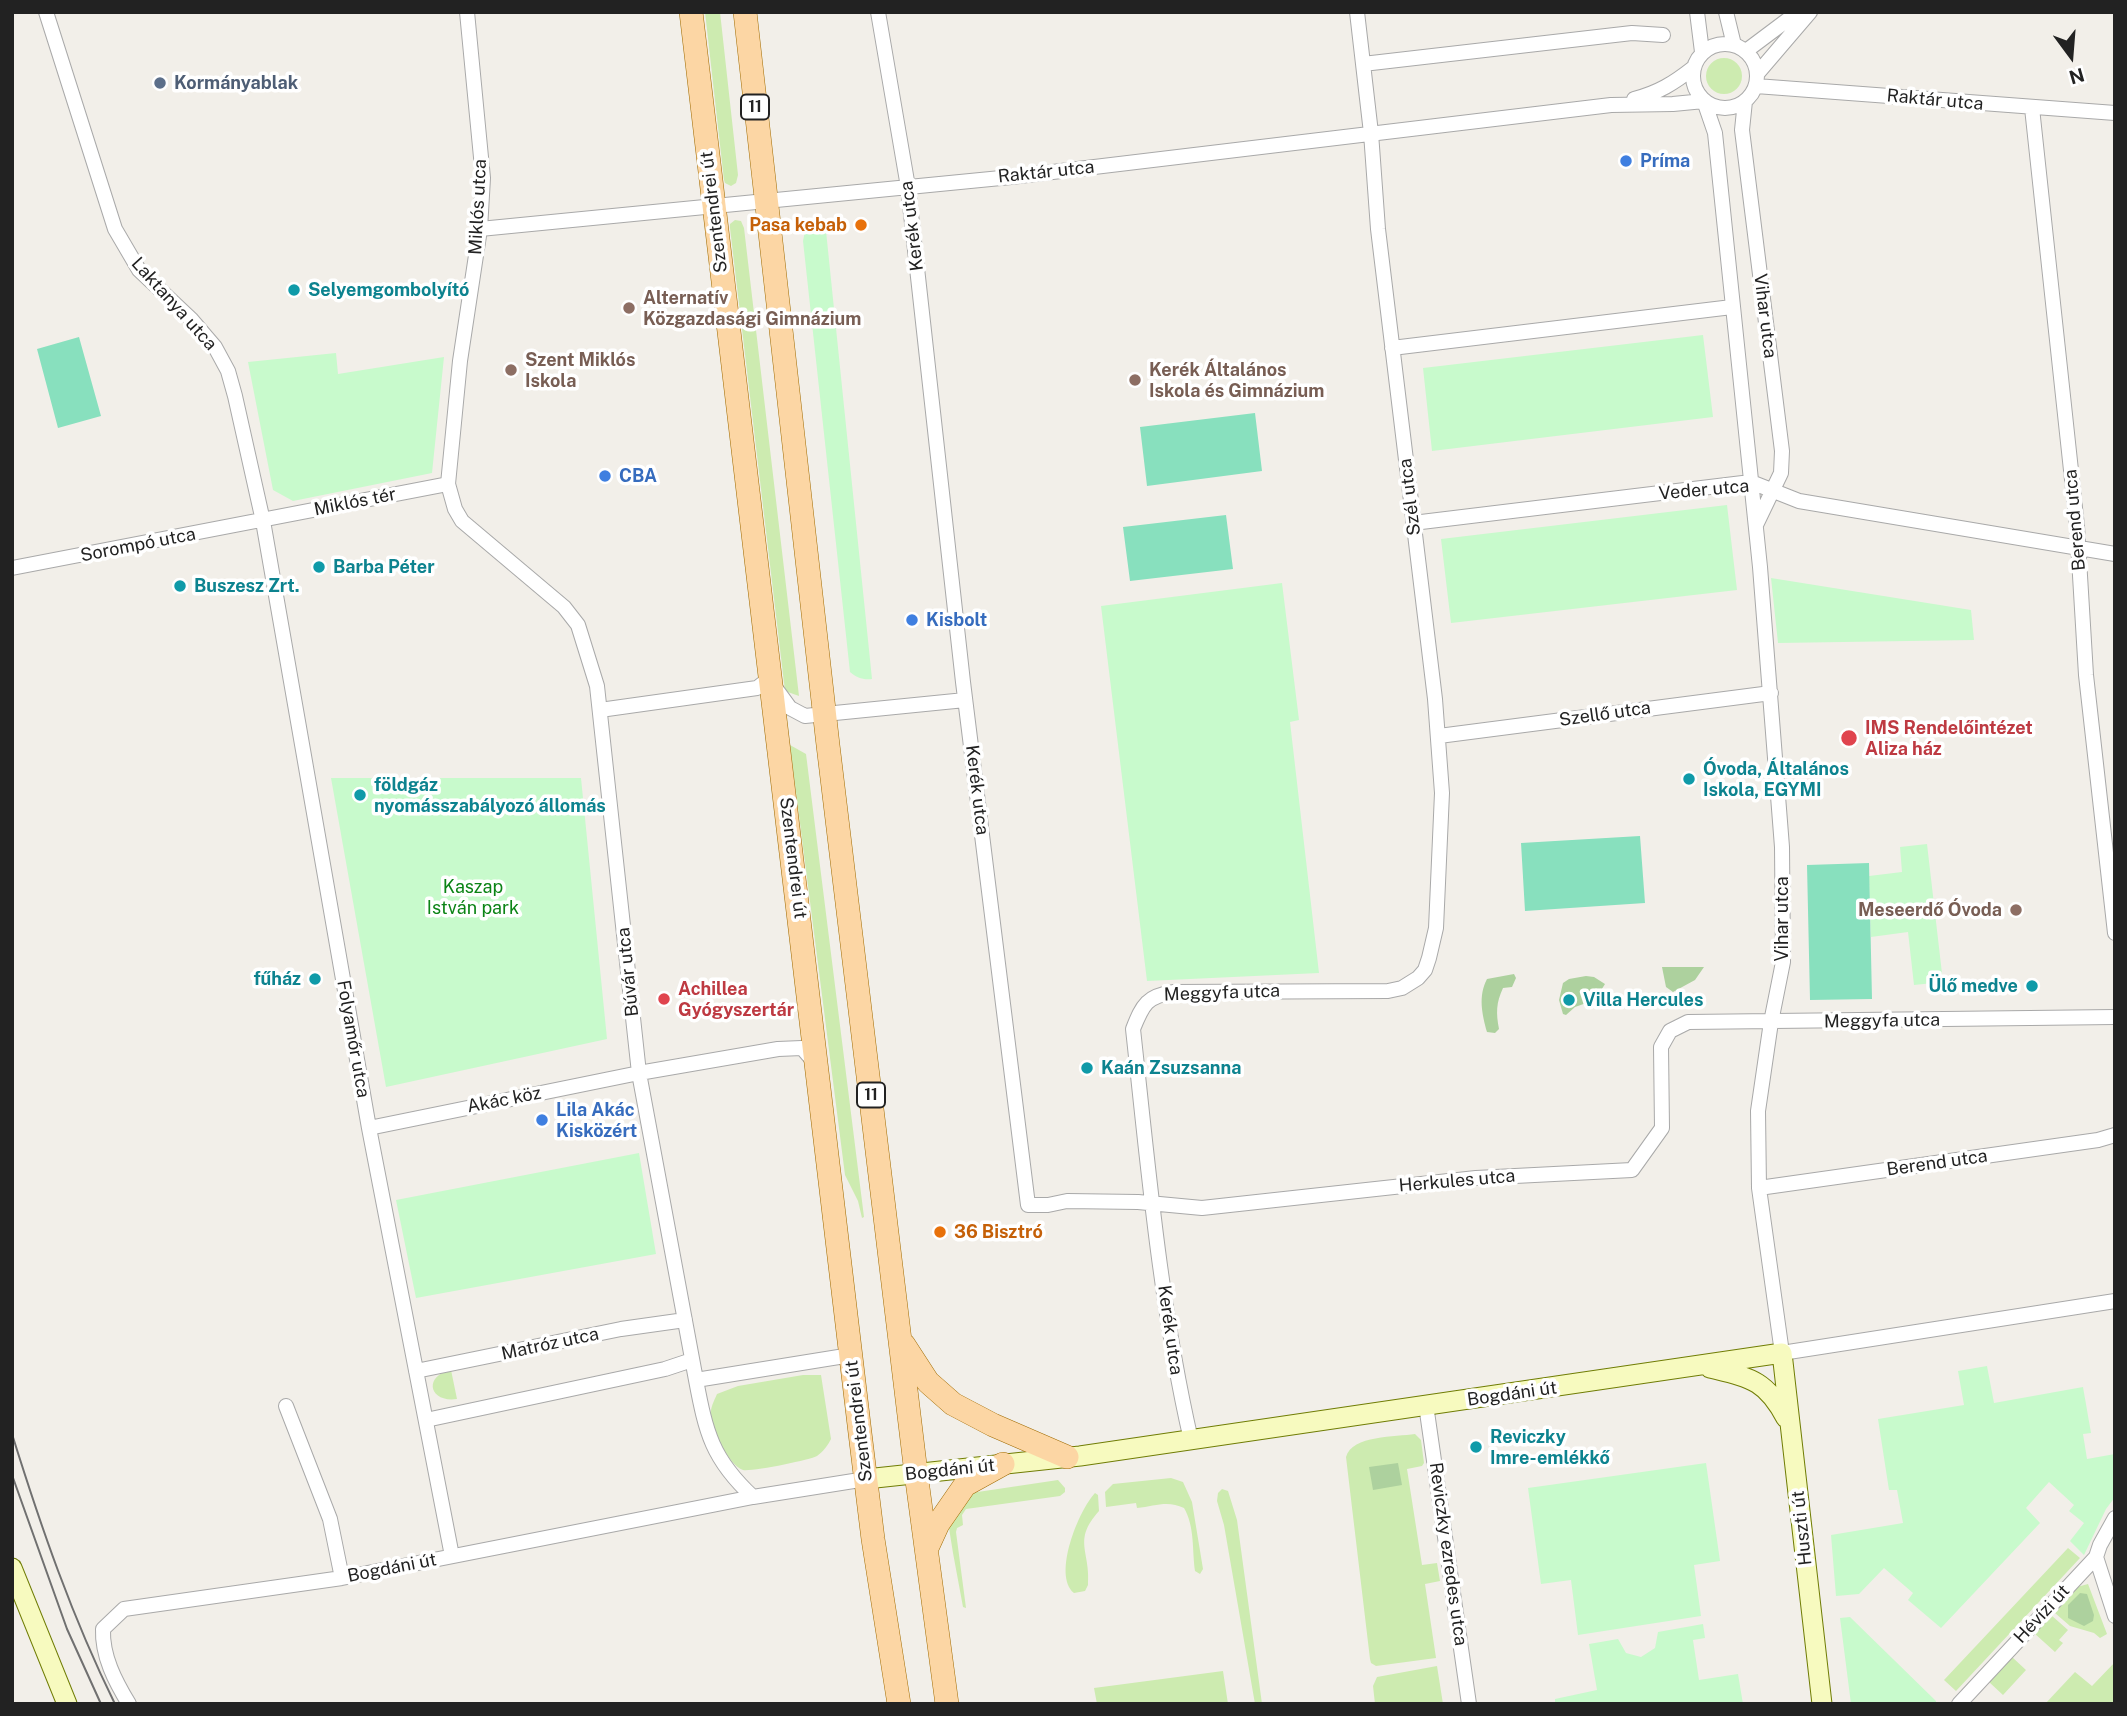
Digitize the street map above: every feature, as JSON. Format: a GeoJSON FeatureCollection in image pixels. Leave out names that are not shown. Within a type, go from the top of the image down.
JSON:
{"type":"FeatureCollection","features":[{"type":"Feature","properties":{"kind":"main road","name":"Szentendrei út"},"geometry":{"type":"LineString","coordinates":[[691,12],[866,1479],[898,1704]]}},
{"type":"Feature","properties":{"kind":"main road","name":"11"},"geometry":{"type":"LineString","coordinates":[[745,12],[825,715],[916,1474],[947,1704]]}},
{"type":"Feature","properties":{"kind":"main road"},"geometry":{"type":"LineString","coordinates":[[901,1339],[928,1382],[953,1404],[993,1425],[1067,1457]]}},
{"type":"Feature","properties":{"kind":"main road"},"geometry":{"type":"LineString","coordinates":[[926,1548],[938,1524],[965,1485],[1003,1464]]}},
{"type":"Feature","properties":{"kind":"street","name":"Laktanya utca"},"geometry":{"type":"LineString","coordinates":[[46,12],[114,229],[139,270],[191,319],[215,347],[228,371],[263,520]]}},
{"type":"Feature","properties":{"kind":"street","name":"Miklós utca"},"geometry":{"type":"LineString","coordinates":[[448,484],[460,361],[480,229],[483,178],[467,12]]}},
{"type":"Feature","properties":{"kind":"street","name":"Kerék utca"},"geometry":{"type":"LineString","coordinates":[[878,12],[908,187],[965,700],[1028,1205],[1048,1205],[1067,1200],[1151,1202],[1179,1387],[1191,1440]]}},
{"type":"Feature","properties":{"kind":"street","name":"Szél utca"},"geometry":{"type":"LineString","coordinates":[[1357,12],[1371,133],[1378,229],[1439,736],[1442,822],[1436,929],[1425,970],[1418,978]]}},
{"type":"Feature","properties":{"kind":"street"},"geometry":{"type":"LineString","coordinates":[[1697,12],[1702,52]]}},
{"type":"Feature","properties":{"kind":"street"},"geometry":{"type":"LineString","coordinates":[[1726,12],[1740,48],[1754,62],[1756,80]]}},
{"type":"Feature","properties":{"kind":"street"},"geometry":{"type":"LineString","coordinates":[[1798,12],[1740,48],[1717,44],[1702,52],[1693,68],[1694,85],[1704,101],[1717,107],[1731,107],[1745,101],[1756,80],[1810,12]]}},
{"type":"Feature","properties":{"kind":"street"},"geometry":{"type":"LineString","coordinates":[[1363,64],[1632,33],[1663,35]]}},
{"type":"Feature","properties":{"kind":"street","name":"Raktár utca"},"geometry":{"type":"LineString","coordinates":[[1611,105],[1654,94],[1670,86],[1693,68]]}},
{"type":"Feature","properties":{"kind":"street","name":"Raktár utca"},"geometry":{"type":"LineString","coordinates":[[1756,80],[2032,108],[2115,113]]}},
{"type":"Feature","properties":{"kind":"street","name":"Raktár utca"},"geometry":{"type":"LineString","coordinates":[[480,229],[908,187],[1611,105],[1704,101]]}},
{"type":"Feature","properties":{"kind":"street","name":"Vihar utca"},"geometry":{"type":"LineString","coordinates":[[1704,101],[1715,133],[1756,525],[1772,693],[1782,847],[1783,962],[1758,1111],[1759,1188],[1782,1353]]}},
{"type":"Feature","properties":{"kind":"street","name":"Vihar utca"},"geometry":{"type":"LineString","coordinates":[[1745,101],[1743,138],[1782,451],[1781,473],[1756,525]]}},
{"type":"Feature","properties":{"kind":"street","name":"Berend utca"},"geometry":{"type":"LineString","coordinates":[[2032,108],[2078,549],[2086,675],[2115,933]]}},
{"type":"Feature","properties":{"kind":"street"},"geometry":{"type":"LineString","coordinates":[[1392,348],[1732,307]]}},
{"type":"Feature","properties":{"kind":"street","name":"Veder utca"},"geometry":{"type":"LineString","coordinates":[[1413,523],[1751,482],[1799,501],[2115,554]]}},
{"type":"Feature","properties":{"kind":"street","name":"Miklós tér"},"geometry":{"type":"LineString","coordinates":[[263,520],[448,484]]}},
{"type":"Feature","properties":{"kind":"street","name":"Búvár utca"},"geometry":{"type":"LineString","coordinates":[[448,484],[455,509],[462,521],[564,607],[578,625],[597,686],[639,1073],[692,1360],[706,1429],[735,1480],[753,1497]]}},
{"type":"Feature","properties":{"kind":"street","name":"Sorompó utca"},"geometry":{"type":"LineString","coordinates":[[12,568],[263,520]]}},
{"type":"Feature","properties":{"kind":"street","name":"Folyamőr utca"},"geometry":{"type":"LineString","coordinates":[[263,520],[369,1128],[452,1556]]}},
{"type":"Feature","properties":{"kind":"street"},"geometry":{"type":"LineString","coordinates":[[769,671],[776,691],[790,708],[805,716],[965,700]]}},
{"type":"Feature","properties":{"kind":"street"},"geometry":{"type":"LineString","coordinates":[[600,710],[757,688],[766,681],[769,671]]}},
{"type":"Feature","properties":{"kind":"street","name":"Szellő utca"},"geometry":{"type":"LineString","coordinates":[[1439,736],[1772,693]]}},
{"type":"Feature","properties":{"kind":"street","name":"Meggyfa utca"},"geometry":{"type":"LineString","coordinates":[[1151,1202],[1133,1029],[1141,1009],[1157,994],[1388,991],[1402,988],[1418,978]]}},
{"type":"Feature","properties":{"kind":"street","name":"Meggyfa utca"},"geometry":{"type":"LineString","coordinates":[[1661,1047],[1670,1031],[1688,1022],[2115,1017]]}},
{"type":"Feature","properties":{"kind":"street","name":"Herkules utca"},"geometry":{"type":"LineString","coordinates":[[1151,1202],[1202,1208],[1464,1180],[1632,1170],[1662,1128],[1661,1047]]}},
{"type":"Feature","properties":{"kind":"street","name":"Akác köz"},"geometry":{"type":"LineString","coordinates":[[369,1128],[737,1055],[802,1048],[815,1061],[819,1072]]}},
{"type":"Feature","properties":{"kind":"street","name":"Berend utca"},"geometry":{"type":"LineString","coordinates":[[1759,1188],[2098,1140],[2115,1135]]}},
{"type":"Feature","properties":{"kind":"street","name":"Bogdáni út"},"geometry":{"type":"LineString","coordinates":[[129,1704],[102,1643],[103,1629],[124,1609],[342,1578],[753,1497],[866,1479],[1067,1457],[1191,1440],[1568,1386],[2115,1301]]}},
{"type":"Feature","properties":{"kind":"street","name":"Matróz utca"},"geometry":{"type":"LineString","coordinates":[[416,1371],[621,1329],[685,1320]]}},
{"type":"Feature","properties":{"kind":"street","name":"Huszti út"},"geometry":{"type":"LineString","coordinates":[[1782,1353],[1822,1704]]}},
{"type":"Feature","properties":{"kind":"street"},"geometry":{"type":"LineString","coordinates":[[696,1380],[851,1355]]}},
{"type":"Feature","properties":{"kind":"street"},"geometry":{"type":"LineString","coordinates":[[426,1420],[666,1369],[692,1360]]}},
{"type":"Feature","properties":{"kind":"street","name":"Bogdáni út"},"geometry":{"type":"LineString","coordinates":[[1697,1365],[1762,1385],[1775,1399],[1792,1432]]}},
{"type":"Feature","properties":{"kind":"street","name":"Reviczky ezredes utca"},"geometry":{"type":"LineString","coordinates":[[1426,1405],[1469,1704]]}},
{"type":"Feature","properties":{"kind":"street"},"geometry":{"type":"LineString","coordinates":[[286,1406],[330,1519],[342,1578]]}},
{"type":"Feature","properties":{"kind":"street","name":"Hévízi út"},"geometry":{"type":"LineString","coordinates":[[1959,1704],[2096,1556],[2115,1518]]}},
{"type":"Feature","properties":{"kind":"street"},"geometry":{"type":"LineString","coordinates":[[2096,1556],[2115,1616]]}},
{"type":"Feature","properties":{"kind":"street"},"geometry":{"type":"LineString","coordinates":[[12,1568],[67,1704]]}},
{"type":"Feature","properties":{"kind":"green space"},"geometry":{"type":"Polygon","coordinates":[[[705,12],[720,12],[738,175],[736,183],[731,186],[724,180],[705,12]]]}},
{"type":"Feature","properties":{"kind":"green space"},"geometry":{"type":"Polygon","coordinates":[[[1724,58],[1737,63],[1742,76],[1737,89],[1724,94],[1711,89],[1706,76],[1711,63],[1724,58]]]}},
{"type":"Feature","properties":{"kind":"green space"},"geometry":{"type":"Polygon","coordinates":[[[735,220],[741,221],[744,228],[799,696],[785,691],[730,228],[730,224],[735,220]]]}},
{"type":"Feature","properties":{"kind":"green space"},"geometry":{"type":"Polygon","coordinates":[[[825,221],[872,679],[860,678],[850,672],[803,241],[805,231],[812,222],[825,221]]]}},
{"type":"Feature","properties":{"kind":"green space"},"geometry":{"type":"Polygon","coordinates":[[[1703,335],[1713,417],[1432,451],[1423,368],[1703,335]]]}},
{"type":"Feature","properties":{"kind":"green space"},"geometry":{"type":"Polygon","coordinates":[[[79,337],[101,416],[58,428],[37,349],[79,337]]]}},
{"type":"Feature","properties":{"kind":"green space"},"geometry":{"type":"Polygon","coordinates":[[[336,353],[338,374],[444,357],[432,473],[293,501],[273,490],[248,362],[336,353]]]}},
{"type":"Feature","properties":{"kind":"green space"},"geometry":{"type":"Polygon","coordinates":[[[1255,413],[1262,471],[1147,486],[1140,427],[1255,413]]]}},
{"type":"Feature","properties":{"kind":"green space"},"geometry":{"type":"Polygon","coordinates":[[[1727,505],[1737,590],[1451,623],[1441,539],[1727,505]]]}},
{"type":"Feature","properties":{"kind":"green space"},"geometry":{"type":"Polygon","coordinates":[[[1226,515],[1233,569],[1130,581],[1123,527],[1226,515]]]}},
{"type":"Feature","properties":{"kind":"green space"},"geometry":{"type":"Polygon","coordinates":[[[1771,578],[1971,610],[1974,640],[1778,643],[1771,578]]]}},
{"type":"Feature","properties":{"kind":"green space"},"geometry":{"type":"Polygon","coordinates":[[[1282,583],[1299,720],[1290,722],[1319,973],[1147,981],[1101,606],[1282,583]]]}},
{"type":"Feature","properties":{"kind":"green space"},"geometry":{"type":"Polygon","coordinates":[[[790,745],[806,754],[864,1217],[862,1218],[858,1201],[845,1175],[790,745]]]}},
{"type":"Feature","properties":{"kind":"green space","name":"Kaszap István park"},"geometry":{"type":"Polygon","coordinates":[[[331,778],[581,778],[607,1039],[386,1087],[331,778]]]}},
{"type":"Feature","properties":{"kind":"green space"},"geometry":{"type":"Polygon","coordinates":[[[1640,836],[1645,903],[1525,911],[1521,843],[1640,836]]]}},
{"type":"Feature","properties":{"kind":"green space"},"geometry":{"type":"Polygon","coordinates":[[[1927,844],[1943,982],[1914,985],[1908,932],[1871,937],[1869,876],[1902,872],[1900,847],[1927,844]]]}},
{"type":"Feature","properties":{"kind":"green space"},"geometry":{"type":"Polygon","coordinates":[[[1869,863],[1872,999],[1810,1000],[1807,865],[1869,863]]]}},
{"type":"Feature","properties":{"kind":"green space"},"geometry":{"type":"Polygon","coordinates":[[[1662,967],[1704,967],[1695,980],[1673,992],[1666,987],[1662,967]]]}},
{"type":"Feature","properties":{"kind":"green space"},"geometry":{"type":"Polygon","coordinates":[[[1514,974],[1516,978],[1512,987],[1503,988],[1499,998],[1499,1029],[1495,1033],[1487,1032],[1482,1012],[1484,985],[1487,979],[1514,974]]]}},
{"type":"Feature","properties":{"kind":"green space"},"geometry":{"type":"Polygon","coordinates":[[[1586,976],[1594,977],[1605,984],[1595,1000],[1575,1007],[1566,1015],[1563,1014],[1559,1000],[1563,983],[1586,976]]]}},
{"type":"Feature","properties":{"kind":"green space"},"geometry":{"type":"Polygon","coordinates":[[[639,1153],[656,1254],[416,1298],[396,1200],[639,1153]]]}},
{"type":"Feature","properties":{"kind":"green space"},"geometry":{"type":"Polygon","coordinates":[[[1987,1366],[1994,1403],[2083,1387],[2091,1433],[2083,1434],[2087,1459],[2115,1454],[2115,1497],[2106,1509],[2084,1555],[2070,1541],[2084,1523],[2069,1511],[2074,1505],[2049,1482],[2026,1508],[2040,1523],[1941,1628],[1908,1600],[1913,1593],[1884,1568],[1859,1594],[1836,1596],[1831,1535],[1903,1523],[1897,1490],[1889,1490],[1878,1419],[1964,1405],[1958,1371],[1987,1366]]]}},
{"type":"Feature","properties":{"kind":"green space"},"geometry":{"type":"Polygon","coordinates":[[[451,1370],[457,1399],[440,1397],[433,1388],[436,1378],[451,1370]]]}},
{"type":"Feature","properties":{"kind":"green space"},"geometry":{"type":"Polygon","coordinates":[[[803,1375],[821,1375],[831,1439],[827,1446],[817,1456],[793,1463],[748,1470],[737,1467],[722,1446],[712,1421],[712,1404],[717,1394],[738,1386],[803,1375]]]}},
{"type":"Feature","properties":{"kind":"green space"},"geometry":{"type":"Polygon","coordinates":[[[1415,1434],[1421,1440],[1424,1463],[1422,1466],[1407,1469],[1422,1565],[1437,1563],[1440,1581],[1425,1584],[1436,1658],[1376,1666],[1370,1659],[1346,1457],[1350,1450],[1365,1441],[1415,1434]]]}},
{"type":"Feature","properties":{"kind":"green space"},"geometry":{"type":"Polygon","coordinates":[[[1398,1463],[1402,1485],[1373,1490],[1369,1467],[1398,1463]]]}},
{"type":"Feature","properties":{"kind":"green space"},"geometry":{"type":"Polygon","coordinates":[[[1706,1463],[1720,1561],[1694,1565],[1701,1616],[1578,1635],[1571,1580],[1541,1584],[1528,1488],[1706,1463]]]}},
{"type":"Feature","properties":{"kind":"green space"},"geometry":{"type":"Polygon","coordinates":[[[1171,1478],[1183,1482],[1192,1502],[1203,1569],[1200,1574],[1195,1571],[1192,1531],[1184,1508],[1167,1504],[1137,1508],[1136,1503],[1106,1507],[1105,1492],[1113,1484],[1171,1478]]]}},
{"type":"Feature","properties":{"kind":"green space"},"geometry":{"type":"Polygon","coordinates":[[[1058,1480],[1065,1488],[1065,1492],[1060,1496],[966,1509],[962,1515],[963,1525],[957,1528],[956,1532],[966,1608],[963,1607],[949,1528],[951,1516],[971,1493],[1058,1480]]]}},
{"type":"Feature","properties":{"kind":"green space"},"geometry":{"type":"Polygon","coordinates":[[[1222,1489],[1228,1491],[1237,1520],[1262,1704],[1255,1704],[1224,1525],[1217,1501],[1218,1493],[1222,1489]]]}},
{"type":"Feature","properties":{"kind":"green space"},"geometry":{"type":"Polygon","coordinates":[[[1095,1493],[1098,1495],[1099,1511],[1086,1530],[1084,1539],[1088,1585],[1085,1591],[1074,1593],[1068,1584],[1066,1572],[1070,1543],[1082,1513],[1095,1493]]]}},
{"type":"Feature","properties":{"kind":"green space"},"geometry":{"type":"Polygon","coordinates":[[[2068,1548],[2080,1558],[1956,1691],[1944,1680],[2068,1548]]]}},
{"type":"Feature","properties":{"kind":"green space"},"geometry":{"type":"Polygon","coordinates":[[[2088,1584],[2107,1634],[2100,1638],[2094,1633],[2070,1626],[2055,1613],[2077,1587],[2088,1584]]]}},
{"type":"Feature","properties":{"kind":"green space"},"geometry":{"type":"Polygon","coordinates":[[[2080,1593],[2087,1594],[2094,1615],[2093,1621],[2084,1626],[2068,1618],[2068,1605],[2080,1593]]]}},
{"type":"Feature","properties":{"kind":"green space"},"geometry":{"type":"Polygon","coordinates":[[[2051,1615],[2068,1630],[2059,1640],[2063,1643],[2055,1652],[2034,1633],[2051,1615]]]}},
{"type":"Feature","properties":{"kind":"green space"},"geometry":{"type":"Polygon","coordinates":[[[1850,1617],[1936,1701],[1936,1704],[1851,1704],[1840,1618],[1850,1617]]]}},
{"type":"Feature","properties":{"kind":"green space"},"geometry":{"type":"Polygon","coordinates":[[[1703,1624],[1705,1638],[1693,1640],[1699,1680],[1738,1674],[1743,1704],[1555,1704],[1555,1699],[1597,1690],[1589,1644],[1618,1639],[1626,1653],[1641,1657],[1655,1648],[1658,1632],[1703,1624]]]}},
{"type":"Feature","properties":{"kind":"green space"},"geometry":{"type":"Polygon","coordinates":[[[2012,1657],[2026,1670],[2003,1695],[1989,1682],[2012,1657]]]}},
{"type":"Feature","properties":{"kind":"green space"},"geometry":{"type":"Polygon","coordinates":[[[2115,1662],[2115,1704],[2045,1704],[2075,1672],[2092,1686],[2115,1662]]]}},
{"type":"Feature","properties":{"kind":"green space"},"geometry":{"type":"Polygon","coordinates":[[[1437,1666],[1443,1704],[1375,1704],[1373,1686],[1377,1677],[1437,1666]]]}},
{"type":"Feature","properties":{"kind":"green space"},"geometry":{"type":"Polygon","coordinates":[[[1223,1671],[1228,1704],[1097,1704],[1094,1688],[1223,1671]]]}},
{"type":"Feature","properties":{"kind":"tram line"},"geometry":{"type":"LineString","coordinates":[[12,1434],[58,1571],[115,1704]]}},
{"type":"Feature","properties":{"kind":"tram line"},"geometry":{"type":"LineString","coordinates":[[12,1475],[67,1629],[101,1704]]}},
{"type":"Feature","properties":{"kind":"place","name":"Kormányablak"},"geometry":{"type":"Point","coordinates":[160,83]}},
{"type":"Feature","properties":{"kind":"place","name":"Príma"},"geometry":{"type":"Point","coordinates":[1626,161]}},
{"type":"Feature","properties":{"kind":"place","name":"Pasa kebab"},"geometry":{"type":"Point","coordinates":[861,225]}},
{"type":"Feature","properties":{"kind":"place","name":"Selyemgombolyító"},"geometry":{"type":"Point","coordinates":[294,290]}},
{"type":"Feature","properties":{"kind":"place","name":"Alternatív Közgazdasági Gimnázium"},"geometry":{"type":"Point","coordinates":[629,308]}},
{"type":"Feature","properties":{"kind":"place","name":"Szent Miklós Iskola"},"geometry":{"type":"Point","coordinates":[511,370]}},
{"type":"Feature","properties":{"kind":"place","name":"Kerék Általános Iskola és Gimnázium"},"geometry":{"type":"Point","coordinates":[1135,380]}},
{"type":"Feature","properties":{"kind":"place","name":"CBA"},"geometry":{"type":"Point","coordinates":[605,476]}},
{"type":"Feature","properties":{"kind":"place","name":"Barba Péter"},"geometry":{"type":"Point","coordinates":[319,567]}},
{"type":"Feature","properties":{"kind":"place","name":"Buszesz Zrt."},"geometry":{"type":"Point","coordinates":[180,586]}},
{"type":"Feature","properties":{"kind":"place","name":"Kisbolt"},"geometry":{"type":"Point","coordinates":[912,620]}},
{"type":"Feature","properties":{"kind":"place","name":"IMS Rendelőintézet Aliza ház"},"geometry":{"type":"Point","coordinates":[1849,738]}},
{"type":"Feature","properties":{"kind":"place","name":"Óvoda, Általános Iskola, EGYMI"},"geometry":{"type":"Point","coordinates":[1689,779]}},
{"type":"Feature","properties":{"kind":"place","name":"földgáz nyomásszabályozó állomás"},"geometry":{"type":"Point","coordinates":[360,795]}},
{"type":"Feature","properties":{"kind":"place","name":"Meseerdő Óvoda"},"geometry":{"type":"Point","coordinates":[2016,910]}},
{"type":"Feature","properties":{"kind":"place","name":"fűház"},"geometry":{"type":"Point","coordinates":[315,979]}},
{"type":"Feature","properties":{"kind":"place","name":"Ülő medve"},"geometry":{"type":"Point","coordinates":[2032,986]}},
{"type":"Feature","properties":{"kind":"place","name":"Achillea Gyógyszertár"},"geometry":{"type":"Point","coordinates":[664,999]}},
{"type":"Feature","properties":{"kind":"place","name":"Villa Hercules"},"geometry":{"type":"Point","coordinates":[1569,1000]}},
{"type":"Feature","properties":{"kind":"place","name":"Kaán Zsuzsanna"},"geometry":{"type":"Point","coordinates":[1087,1068]}},
{"type":"Feature","properties":{"kind":"place","name":"Lila Akác Kisközért"},"geometry":{"type":"Point","coordinates":[542,1120]}},
{"type":"Feature","properties":{"kind":"place","name":"36 Bisztró"},"geometry":{"type":"Point","coordinates":[940,1232]}},
{"type":"Feature","properties":{"kind":"place","name":"Reviczky Imre-emlékkő"},"geometry":{"type":"Point","coordinates":[1476,1447]}}]}
